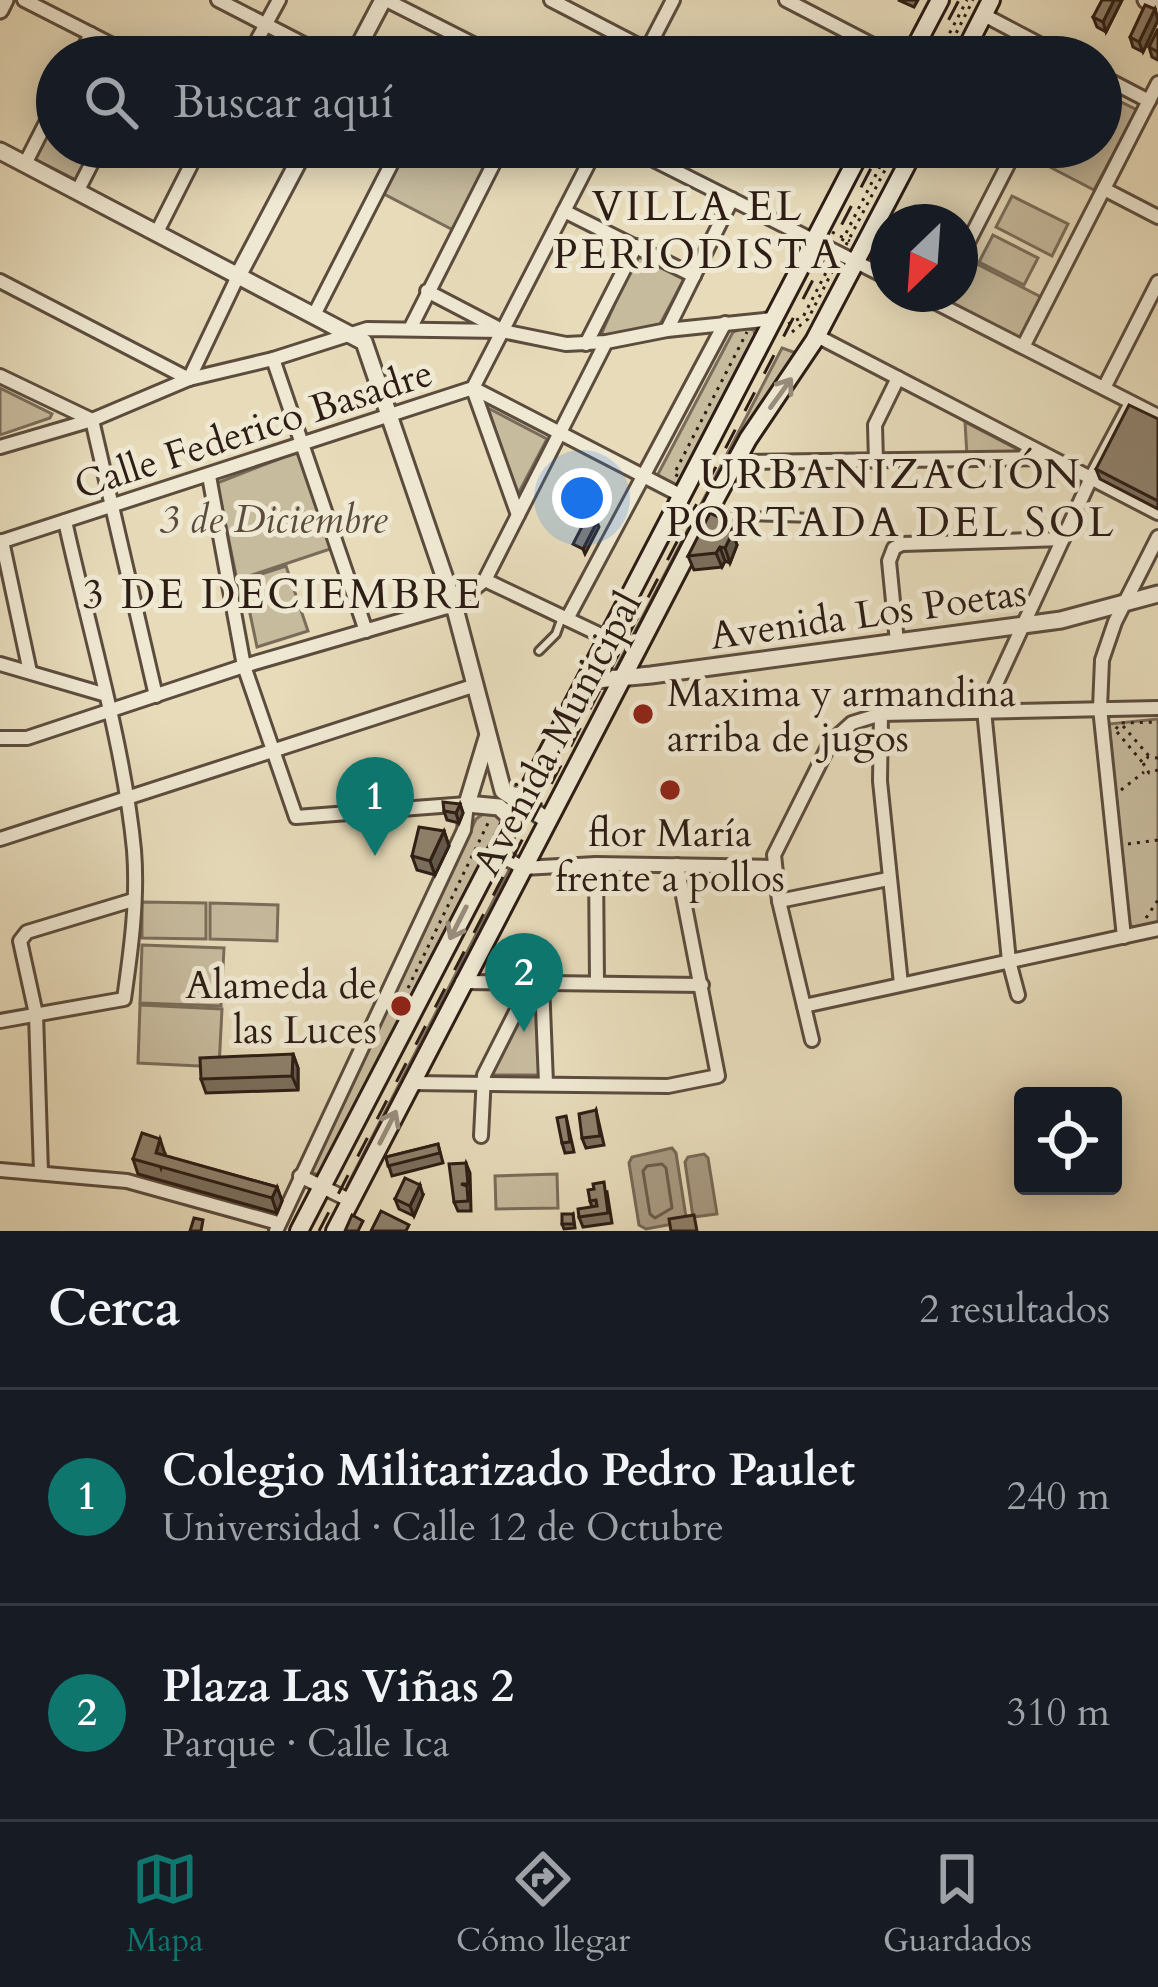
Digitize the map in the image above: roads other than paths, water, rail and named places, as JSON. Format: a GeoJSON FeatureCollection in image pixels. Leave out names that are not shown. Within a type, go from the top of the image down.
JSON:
{"type":"FeatureCollection","features":[{"type":"Feature","properties":{"kind":"main road"},"geometry":{"type":"LineString","coordinates":[[921,36],[940,0]]}},
{"type":"Feature","properties":{"kind":"main road"},"geometry":{"type":"LineString","coordinates":[[969,36],[979,4]]}},
{"type":"Feature","properties":{"kind":"main road","name":"Avenida Municipal"},"geometry":{"type":"LineString","coordinates":[[299,1231],[852,168]]}},
{"type":"Feature","properties":{"kind":"main road","name":"Avenida Municipal"},"geometry":{"type":"LineString","coordinates":[[335,1231],[707,515],[816,338],[890,168]]}},
{"type":"Feature","properties":{"kind":"street"},"geometry":{"type":"LineString","coordinates":[[0,10],[5,0]]}},
{"type":"Feature","properties":{"kind":"street"},"geometry":{"type":"LineString","coordinates":[[24,0],[95,36]]}},
{"type":"Feature","properties":{"kind":"street"},"geometry":{"type":"LineString","coordinates":[[218,0],[288,36]]}},
{"type":"Feature","properties":{"kind":"street"},"geometry":{"type":"LineString","coordinates":[[260,36],[279,0]]}},
{"type":"Feature","properties":{"kind":"street"},"geometry":{"type":"LineString","coordinates":[[364,36],[384,0],[457,36]]}},
{"type":"Feature","properties":{"kind":"street"},"geometry":{"type":"LineString","coordinates":[[551,0],[616,36]]}},
{"type":"Feature","properties":{"kind":"street"},"geometry":{"type":"LineString","coordinates":[[659,36],[673,0]]}},
{"type":"Feature","properties":{"kind":"street"},"geometry":{"type":"LineString","coordinates":[[787,0],[856,36]]}},
{"type":"Feature","properties":{"kind":"street"},"geometry":{"type":"LineString","coordinates":[[1146,0],[1158,7]]}},
{"type":"Feature","properties":{"kind":"street"},"geometry":{"type":"LineString","coordinates":[[979,4],[1030,36]]}},
{"type":"Feature","properties":{"kind":"street"},"geometry":{"type":"LineString","coordinates":[[1122,154],[1158,83]]}},
{"type":"Feature","properties":{"kind":"street"},"geometry":{"type":"LineString","coordinates":[[1122,87],[1149,101]]}},
{"type":"Feature","properties":{"kind":"street"},"geometry":{"type":"LineString","coordinates":[[25,164],[36,142]]}},
{"type":"Feature","properties":{"kind":"street"},"geometry":{"type":"LineString","coordinates":[[0,151],[364,342],[454,604],[502,791],[516,811]]}},
{"type":"Feature","properties":{"kind":"street"},"geometry":{"type":"LineString","coordinates":[[77,192],[89,168]]}},
{"type":"Feature","properties":{"kind":"street"},"geometry":{"type":"LineString","coordinates":[[157,232],[189,168]]}},
{"type":"Feature","properties":{"kind":"street"},"geometry":{"type":"LineString","coordinates":[[189,379],[295,168]]}},
{"type":"Feature","properties":{"kind":"street"},"geometry":{"type":"LineString","coordinates":[[315,314],[389,168]]}},
{"type":"Feature","properties":{"kind":"street"},"geometry":{"type":"LineString","coordinates":[[411,327],[491,168]]}},
{"type":"Feature","properties":{"kind":"street","name":"Calle Federico Basadre"},"geometry":{"type":"LineString","coordinates":[[1,542],[473,388],[586,168]]}},
{"type":"Feature","properties":{"kind":"street"},"geometry":{"type":"LineString","coordinates":[[670,168],[851,249],[870,264]]}},
{"type":"Feature","properties":{"kind":"street"},"geometry":{"type":"LineString","coordinates":[[978,223],[1006,168]]}},
{"type":"Feature","properties":{"kind":"street"},"geometry":{"type":"LineString","coordinates":[[1023,347],[1115,168]]}},
{"type":"Feature","properties":{"kind":"street"},"geometry":{"type":"LineString","coordinates":[[1104,189],[1158,217]]}},
{"type":"Feature","properties":{"kind":"street"},"geometry":{"type":"LineString","coordinates":[[667,329],[732,199]]}},
{"type":"Feature","properties":{"kind":"street"},"geometry":{"type":"LineString","coordinates":[[564,211],[694,276]]}},
{"type":"Feature","properties":{"kind":"street"},"geometry":{"type":"LineString","coordinates":[[586,344],[636,246]]}},
{"type":"Feature","properties":{"kind":"street"},"geometry":{"type":"LineString","coordinates":[[0,281],[189,379]]}},
{"type":"Feature","properties":{"kind":"street"},"geometry":{"type":"LineString","coordinates":[[1104,388],[1158,282]]}},
{"type":"Feature","properties":{"kind":"street"},"geometry":{"type":"LineString","coordinates":[[427,291],[502,331]]}},
{"type":"Feature","properties":{"kind":"street"},"geometry":{"type":"LineString","coordinates":[[963,312],[1158,416]]}},
{"type":"Feature","properties":{"kind":"street"},"geometry":{"type":"LineString","coordinates":[[0,447],[92,420],[189,379],[353,333],[411,327],[502,331],[586,344],[725,323],[770,326]]}},
{"type":"Feature","properties":{"kind":"street"},"geometry":{"type":"LineString","coordinates":[[565,618],[725,323]]}},
{"type":"Feature","properties":{"kind":"street"},"geometry":{"type":"LineString","coordinates":[[816,338],[1158,513]]}},
{"type":"Feature","properties":{"kind":"street"},"geometry":{"type":"LineString","coordinates":[[0,738],[27,738],[244,666],[454,604],[485,580],[606,342]]}},
{"type":"Feature","properties":{"kind":"street"},"geometry":{"type":"LineString","coordinates":[[273,359],[366,631]]}},
{"type":"Feature","properties":{"kind":"street"},"geometry":{"type":"LineString","coordinates":[[0,376],[92,420]]}},
{"type":"Feature","properties":{"kind":"street"},"geometry":{"type":"LineString","coordinates":[[876,462],[875,425],[898,378]]}},
{"type":"Feature","properties":{"kind":"street"},"geometry":{"type":"LineString","coordinates":[[473,388],[682,496]]}},
{"type":"Feature","properties":{"kind":"street"},"geometry":{"type":"LineString","coordinates":[[473,388],[518,515]]}},
{"type":"Feature","properties":{"kind":"street"},"geometry":{"type":"LineString","coordinates":[[1018,995],[1009,962],[984,710],[1091,478],[1131,403]]}},
{"type":"Feature","properties":{"kind":"street"},"geometry":{"type":"LineString","coordinates":[[92,420],[156,697]]}},
{"type":"Feature","properties":{"kind":"street"},"geometry":{"type":"LineString","coordinates":[[736,462],[1052,458]]}},
{"type":"Feature","properties":{"kind":"street"},"geometry":{"type":"LineString","coordinates":[[209,476],[244,666],[296,817],[467,804],[547,820]]}},
{"type":"Feature","properties":{"kind":"street"},"geometry":{"type":"LineString","coordinates":[[0,1021],[124,999],[132,942],[134,855],[127,801],[65,521]]}},
{"type":"Feature","properties":{"kind":"street"},"geometry":{"type":"LineString","coordinates":[[1124,938],[1100,708],[1102,661],[1123,605],[1158,537]]}},
{"type":"Feature","properties":{"kind":"street"},"geometry":{"type":"LineString","coordinates":[[897,643],[889,561],[894,548],[1063,539]]}},
{"type":"Feature","properties":{"kind":"street"},"geometry":{"type":"LineString","coordinates":[[1,542],[30,672]]}},
{"type":"Feature","properties":{"kind":"street"},"geometry":{"type":"LineString","coordinates":[[485,580],[607,638]]}},
{"type":"Feature","properties":{"kind":"street"},"geometry":{"type":"LineString","coordinates":[[0,598],[11,586]]}},
{"type":"Feature","properties":{"kind":"street","name":"Avenida Los Poetas"},"geometry":{"type":"LineString","coordinates":[[585,681],[1024,626],[1158,594]]}},
{"type":"Feature","properties":{"kind":"street"},"geometry":{"type":"LineString","coordinates":[[0,664],[103,694]]}},
{"type":"Feature","properties":{"kind":"street"},"geometry":{"type":"LineString","coordinates":[[2,838],[476,685]]}},
{"type":"Feature","properties":{"kind":"street"},"geometry":{"type":"LineString","coordinates":[[812,1040],[778,902],[774,855],[830,743],[852,723],[881,714],[1158,708]]}},
{"type":"Feature","properties":{"kind":"street"},"geometry":{"type":"LineString","coordinates":[[881,714],[887,879],[901,984]]}},
{"type":"Feature","properties":{"kind":"street"},"geometry":{"type":"LineString","coordinates":[[467,804],[488,735]]}},
{"type":"Feature","properties":{"kind":"street","name":"Avenida Municipal"},"geometry":{"type":"LineString","coordinates":[[277,1227],[464,830],[467,804]]}},
{"type":"Feature","properties":{"kind":"street"},"geometry":{"type":"LineString","coordinates":[[495,852],[523,868],[596,864],[774,867]]}},
{"type":"Feature","properties":{"kind":"street"},"geometry":{"type":"LineString","coordinates":[[596,864],[597,983]]}},
{"type":"Feature","properties":{"kind":"street"},"geometry":{"type":"LineString","coordinates":[[411,1083],[668,1086],[718,1076],[676,865]]}},
{"type":"Feature","properties":{"kind":"street"},"geometry":{"type":"LineString","coordinates":[[778,902],[887,879]]}},
{"type":"Feature","properties":{"kind":"street"},"geometry":{"type":"LineString","coordinates":[[41,1172],[36,1014],[21,938],[27,932],[133,900]]}},
{"type":"Feature","properties":{"kind":"street"},"geometry":{"type":"LineString","coordinates":[[804,1006],[1124,938],[1152,925]]}},
{"type":"Feature","properties":{"kind":"street"},"geometry":{"type":"LineString","coordinates":[[462,982],[702,985]]}},
{"type":"Feature","properties":{"kind":"street"},"geometry":{"type":"LineString","coordinates":[[536,982],[546,1083]]}},
{"type":"Feature","properties":{"kind":"street"},"geometry":{"type":"LineString","coordinates":[[481,1136],[482,1083],[536,982]]}},
{"type":"Feature","properties":{"kind":"street"},"geometry":{"type":"LineString","coordinates":[[0,1170],[127,1181],[277,1227]]}},
{"type":"Feature","properties":{"kind":"street"},"geometry":{"type":"LineString","coordinates":[[301,1176],[350,1201]]}},
{"type":"Feature","properties":{"kind":"lane"},"geometry":{"type":"LineString","coordinates":[[707,515],[816,518]]}},
{"type":"Feature","properties":{"kind":"lane"},"geometry":{"type":"LineString","coordinates":[[539,651],[565,618]]}},
{"type":"Feature","properties":{"kind":"water"},"geometry":{"type":"Polygon","coordinates":[[[672,1148],[686,1217],[684,1222],[646,1229],[639,1225],[629,1163],[632,1157],[672,1148]]]}},
{"type":"Feature","properties":{"kind":"water"},"geometry":{"type":"Polygon","coordinates":[[[704,1154],[717,1214],[693,1217],[685,1162],[704,1154]]]}},
{"type":"Feature","properties":{"kind":"railway"},"geometry":{"type":"LineString","coordinates":[[940,36],[959,0]]}},
{"type":"Feature","properties":{"kind":"railway"},"geometry":{"type":"LineString","coordinates":[[319,1231],[871,168]]}},
{"type":"Feature","properties":{"kind":"place","name":"Maxima y armandina arriba de jugos"},"geometry":{"type":"Point","coordinates":[643,714]}},
{"type":"Feature","properties":{"kind":"place","name":"flor María frente a pollos"},"geometry":{"type":"Point","coordinates":[670,790]}},
{"type":"Feature","properties":{"kind":"place","name":"Colegio Militarizado Pedro Paulet"},"geometry":{"type":"Point","coordinates":[375,856]}},
{"type":"Feature","properties":{"kind":"place","name":"Alameda de las Luces"},"geometry":{"type":"Point","coordinates":[401,1006]}},
{"type":"Feature","properties":{"kind":"place","name":"Plaza Las Viñas 2"},"geometry":{"type":"Point","coordinates":[524,1032]}},
{"type":"Feature","properties":{"kind":"district","name":"VILLA EL PERIODISTA"},"geometry":{"type":"Point","coordinates":[698,229]}},
{"type":"Feature","properties":{"kind":"district","name":"URBANIZACIÓN PORTADA DEL SOL"},"geometry":{"type":"Point","coordinates":[891,497]}},
{"type":"Feature","properties":{"kind":"district","name":"3 DE DECIEMBRE"},"geometry":{"type":"Point","coordinates":[283,593]}},
{"type":"Feature","properties":{"kind":"park label","name":"3 de Diciembre"},"geometry":{"type":"Point","coordinates":[273,518]}}]}
